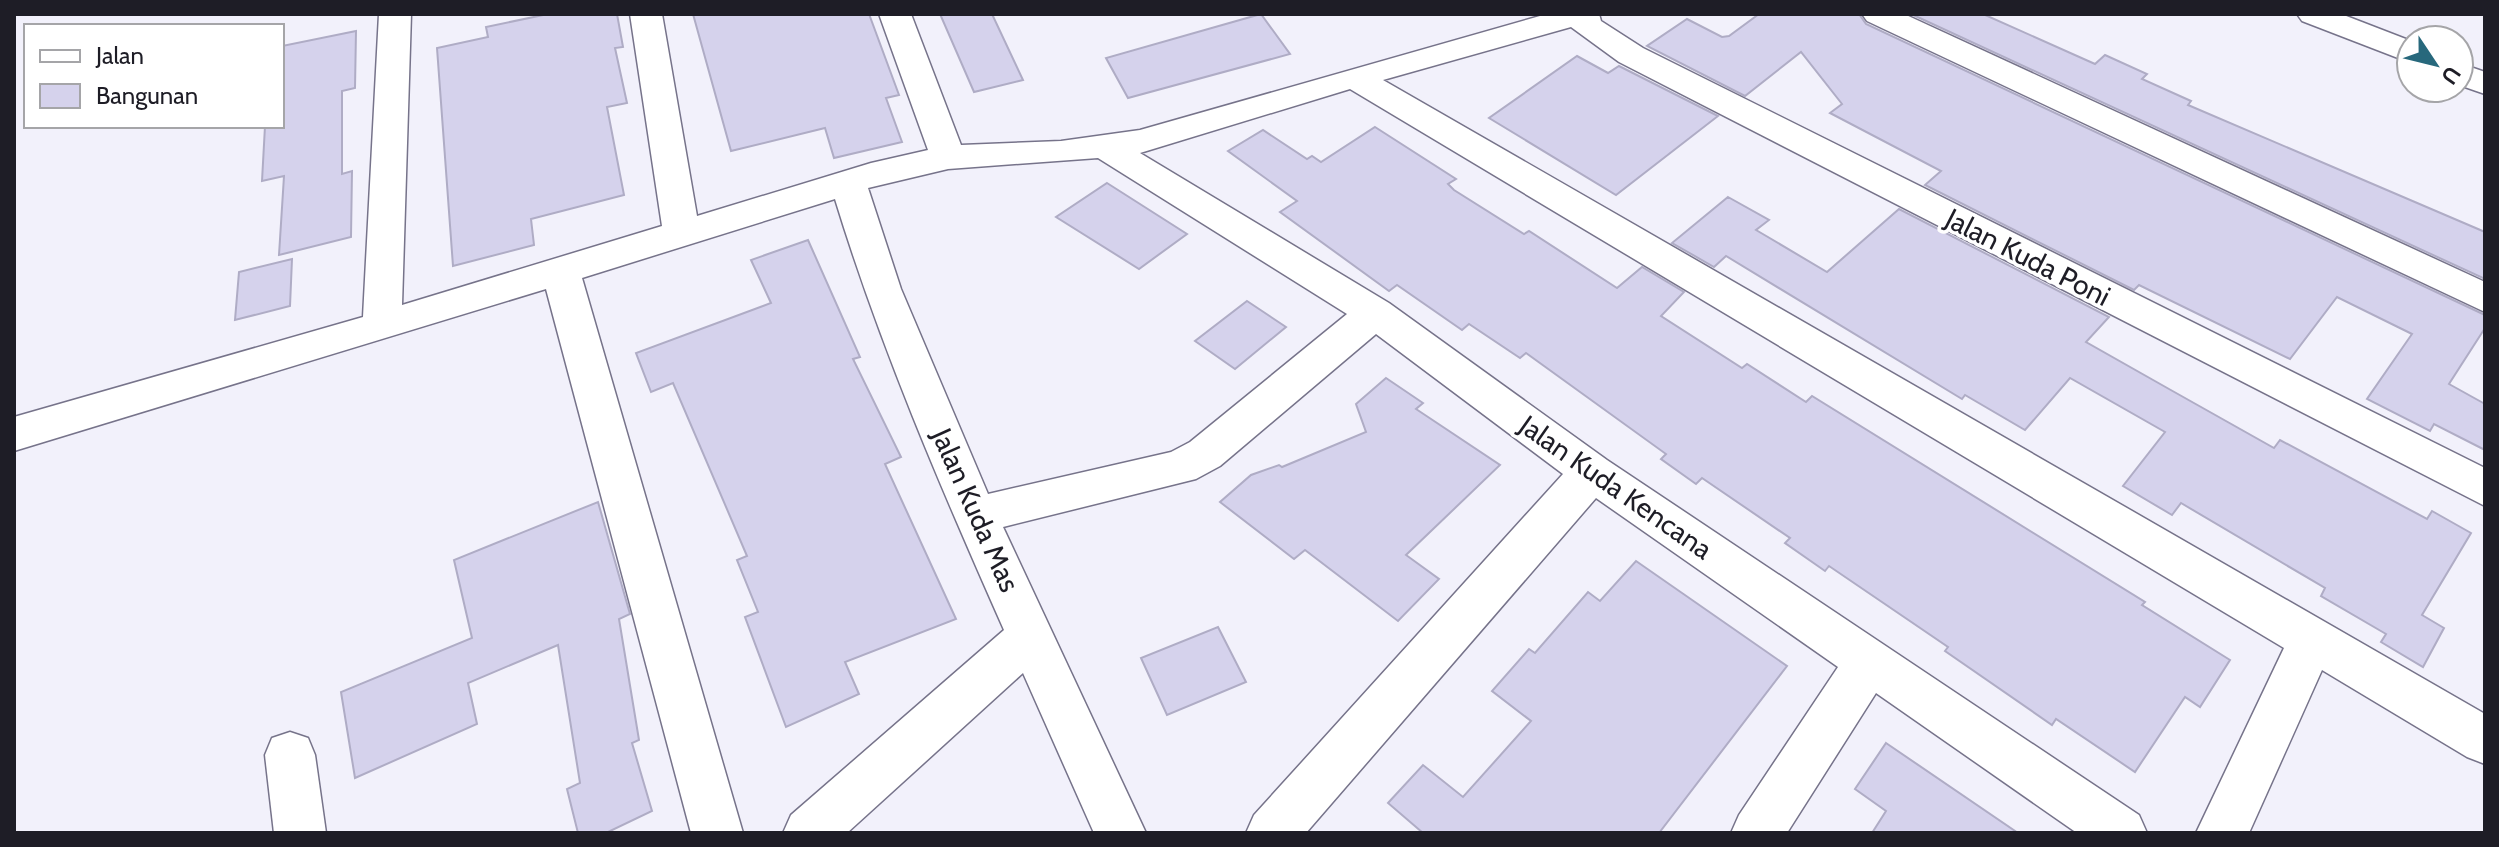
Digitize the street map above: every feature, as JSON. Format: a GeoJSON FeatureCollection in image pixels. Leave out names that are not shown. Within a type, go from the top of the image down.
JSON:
{"type":"FeatureCollection","features":[{"type":"Feature","properties":{"kind":"street"},"geometry":{"type":"LineString","coordinates":[[382,326],[395,14]]}},
{"type":"Feature","properties":{"kind":"street"},"geometry":{"type":"LineString","coordinates":[[646,14],[681,232]]}},
{"type":"Feature","properties":{"kind":"street"},"geometry":{"type":"LineString","coordinates":[[895,14],[948,157]]}},
{"type":"Feature","properties":{"kind":"street"},"geometry":{"type":"LineString","coordinates":[[1878,14],[2485,298]]}},
{"type":"Feature","properties":{"kind":"street"},"geometry":{"type":"LineString","coordinates":[[2313,14],[2362,23],[2395,43]]}},
{"type":"Feature","properties":{"kind":"street"},"geometry":{"type":"LineString","coordinates":[[14,434],[561,272],[848,182],[948,157],[1107,148],[1142,141],[1354,77],[1579,15]]}},
{"type":"Feature","properties":{"kind":"street","name":"Jalan Kuda Poni"},"geometry":{"type":"LineString","coordinates":[[1579,15],[1631,55],[2485,488]]}},
{"type":"Feature","properties":{"kind":"street"},"geometry":{"type":"LineString","coordinates":[[1354,77],[2311,641],[2483,732]]}},
{"type":"Feature","properties":{"kind":"street","name":"Jalan Kuda Kencana"},"geometry":{"type":"LineString","coordinates":[[1107,148],[1375,313],[1592,472],[2121,833]]}},
{"type":"Feature","properties":{"kind":"street","name":"Jalan Kuda Mas"},"geometry":{"type":"LineString","coordinates":[[848,182],[882,289],[975,515],[1032,634],[1120,833]]}},
{"type":"Feature","properties":{"kind":"street"},"geometry":{"type":"LineString","coordinates":[[561,272],[717,833]]}},
{"type":"Feature","properties":{"kind":"street"},"geometry":{"type":"LineString","coordinates":[[975,515],[1181,467],[1205,454],[1375,313]]}},
{"type":"Feature","properties":{"kind":"street"},"geometry":{"type":"LineString","coordinates":[[1272,833],[1592,472]]}},
{"type":"Feature","properties":{"kind":"street"},"geometry":{"type":"LineString","coordinates":[[809,833],[1032,634]]}},
{"type":"Feature","properties":{"kind":"street"},"geometry":{"type":"LineString","coordinates":[[2222,833],[2311,641]]}},
{"type":"Feature","properties":{"kind":"street"},"geometry":{"type":"LineString","coordinates":[[1757,833],[1869,661]]}},
{"type":"Feature","properties":{"kind":"street"},"geometry":{"type":"LineString","coordinates":[[290,755],[300,833]]}},
{"type":"Feature","properties":{"kind":"building"},"geometry":{"type":"Polygon","coordinates":[[[548,14],[617,14],[623,47],[615,48],[627,103],[607,107],[624,195],[531,219],[534,245],[453,266],[437,48],[488,37],[486,27],[548,14]]]}},
{"type":"Feature","properties":{"kind":"building"},"geometry":{"type":"Polygon","coordinates":[[[693,14],[869,14],[899,95],[886,98],[902,142],[834,158],[825,128],[731,151],[693,14]]]}},
{"type":"Feature","properties":{"kind":"building"},"geometry":{"type":"Polygon","coordinates":[[[940,14],[992,14],[1023,80],[974,92],[940,14]]]}},
{"type":"Feature","properties":{"kind":"building"},"geometry":{"type":"Polygon","coordinates":[[[1261,14],[1290,54],[1128,98],[1106,58],[1261,14]]]}},
{"type":"Feature","properties":{"kind":"building"},"geometry":{"type":"Polygon","coordinates":[[[1759,14],[1859,14],[1866,24],[2485,315],[2485,328],[2449,384],[2485,404],[2485,450],[2434,424],[2430,431],[2367,399],[2412,334],[2337,297],[2290,359],[2139,285],[2134,290],[1925,185],[1941,171],[1830,113],[1842,104],[1801,52],[1745,96],[1647,46],[1687,19],[1722,37],[1729,36],[1759,14]]]}},
{"type":"Feature","properties":{"kind":"building"},"geometry":{"type":"Polygon","coordinates":[[[1911,14],[1983,14],[2095,64],[2105,55],[2147,74],[2142,79],[2191,101],[2188,105],[2485,232],[2485,279],[1911,14]]]}},
{"type":"Feature","properties":{"kind":"building"},"geometry":{"type":"Polygon","coordinates":[[[356,31],[355,88],[342,91],[342,174],[352,171],[351,237],[279,255],[284,176],[262,181],[265,128],[284,128],[284,46],[356,31]]]}},
{"type":"Feature","properties":{"kind":"building"},"geometry":{"type":"Polygon","coordinates":[[[1577,56],[1608,73],[1619,66],[1718,116],[1616,195],[1489,118],[1577,56]]]}},
{"type":"Feature","properties":{"kind":"building"},"geometry":{"type":"Polygon","coordinates":[[[1375,127],[1456,179],[1448,184],[1454,190],[1524,234],[1529,231],[1617,288],[1642,267],[1684,292],[1661,316],[1742,368],[1747,364],[1806,402],[1812,396],[2145,602],[2142,605],[2230,660],[2200,707],[2185,697],[2135,772],[2056,719],[2052,725],[1945,651],[1948,647],[1829,566],[1825,571],[1785,543],[1790,538],[1702,478],[1696,484],[1661,459],[1666,454],[1526,353],[1520,358],[1469,324],[1462,330],[1397,285],[1389,291],[1280,212],[1297,201],[1228,151],[1263,130],[1307,159],[1312,156],[1321,162],[1375,127]]]}},
{"type":"Feature","properties":{"kind":"building"},"geometry":{"type":"Polygon","coordinates":[[[1107,183],[1187,234],[1139,269],[1056,217],[1107,183]]]}},
{"type":"Feature","properties":{"kind":"building"},"geometry":{"type":"Polygon","coordinates":[[[1728,197],[1769,220],[1756,230],[1827,272],[1899,209],[2109,317],[2086,342],[2274,448],[2280,440],[2427,519],[2432,511],[2471,533],[2422,615],[2444,628],[2423,667],[2381,642],[2386,634],[2321,596],[2325,588],[2181,503],[2172,515],[2123,486],[2165,432],[2070,378],[2025,430],[1965,395],[1962,399],[1726,256],[1714,267],[1672,243],[1728,197]]]}},
{"type":"Feature","properties":{"kind":"building"},"geometry":{"type":"Polygon","coordinates":[[[808,240],[860,357],[853,359],[901,457],[885,464],[956,619],[845,662],[859,694],[786,727],[745,617],[758,612],[737,560],[747,556],[673,383],[651,392],[636,353],[771,303],[751,260],[808,240]]]}},
{"type":"Feature","properties":{"kind":"building"},"geometry":{"type":"Polygon","coordinates":[[[292,259],[290,306],[235,320],[239,272],[292,259]]]}},
{"type":"Feature","properties":{"kind":"building"},"geometry":{"type":"Polygon","coordinates":[[[1247,301],[1286,327],[1235,369],[1195,341],[1247,301]]]}},
{"type":"Feature","properties":{"kind":"building"},"geometry":{"type":"Polygon","coordinates":[[[1386,378],[1423,403],[1416,409],[1500,465],[1406,555],[1439,579],[1398,621],[1305,550],[1294,559],[1220,502],[1251,475],[1279,465],[1282,467],[1366,432],[1356,404],[1386,378]]]}},
{"type":"Feature","properties":{"kind":"building"},"geometry":{"type":"Polygon","coordinates":[[[598,502],[630,614],[619,619],[639,740],[632,743],[652,811],[606,833],[578,833],[567,789],[580,783],[558,645],[468,683],[477,724],[355,778],[341,692],[472,638],[454,560],[598,502]]]}},
{"type":"Feature","properties":{"kind":"building"},"geometry":{"type":"Polygon","coordinates":[[[1636,561],[1787,666],[1659,833],[1423,833],[1388,803],[1423,765],[1463,797],[1531,721],[1492,691],[1529,649],[1535,653],[1588,592],[1600,601],[1636,561]]]}},
{"type":"Feature","properties":{"kind":"building"},"geometry":{"type":"Polygon","coordinates":[[[1218,627],[1246,682],[1167,715],[1141,658],[1218,627]]]}},
{"type":"Feature","properties":{"kind":"building"},"geometry":{"type":"Polygon","coordinates":[[[1886,743],[2018,833],[1872,833],[1886,811],[1855,789],[1886,743]]]}}]}
